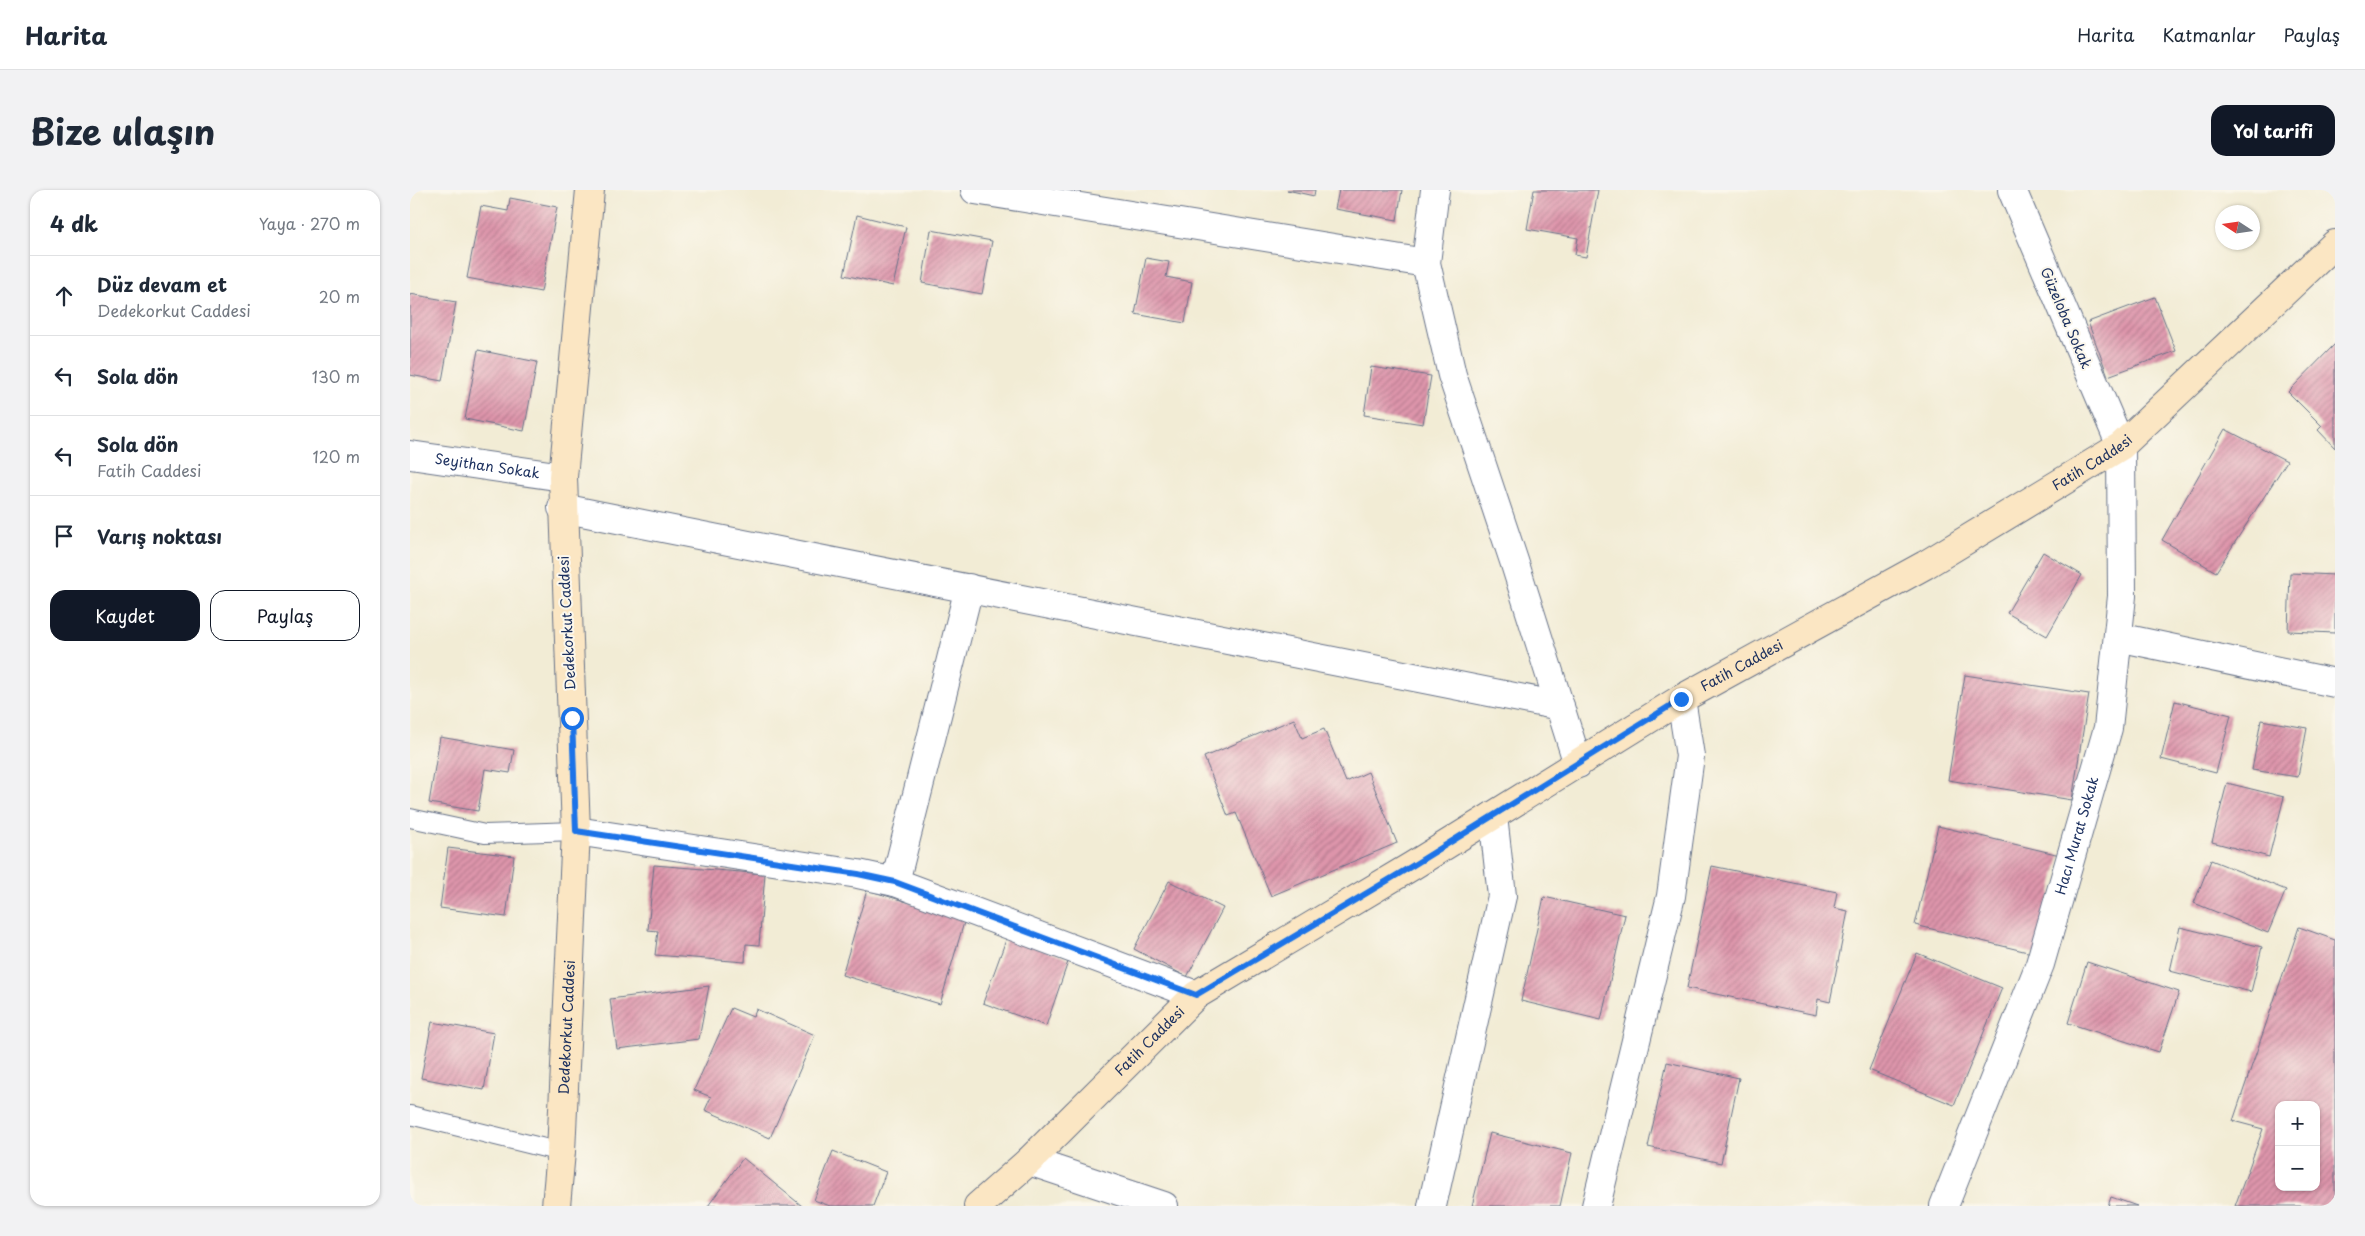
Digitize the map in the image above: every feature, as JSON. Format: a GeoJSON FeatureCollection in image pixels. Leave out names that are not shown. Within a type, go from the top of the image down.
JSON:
{"type":"FeatureCollection","features":[{"type":"Feature","properties":{"kind":"street","name":"Dedekorkut Caddesi"},"geometry":{"type":"LineString","coordinates":[[556,1206],[561,1152],[576,831],[562,477],[590,190]]}},
{"type":"Feature","properties":{"kind":"street"},"geometry":{"type":"LineString","coordinates":[[975,190],[1029,194],[1426,263]]}},
{"type":"Feature","properties":{"kind":"street"},"geometry":{"type":"LineString","coordinates":[[1436,190],[1426,263],[1452,375],[1578,764]]}},
{"type":"Feature","properties":{"kind":"street","name":"Güzeloba Sokak"},"geometry":{"type":"LineString","coordinates":[[2012,190],[2121,446]]}},
{"type":"Feature","properties":{"kind":"street","name":"Fatih Caddesi"},"geometry":{"type":"LineString","coordinates":[[978,1206],[1028,1162],[1196,995],[1493,816],[1681,699],[1925,565],[2121,446],[2335,244]]}},
{"type":"Feature","properties":{"kind":"street","name":"Hacı Murat Sokak"},"geometry":{"type":"LineString","coordinates":[[1944,1206],[2040,964],[2108,728],[2122,596],[2121,446]]}},
{"type":"Feature","properties":{"kind":"street","name":"Seyithan Sokak"},"geometry":{"type":"LineString","coordinates":[[410,455],[562,477]]}},
{"type":"Feature","properties":{"kind":"street"},"geometry":{"type":"LineString","coordinates":[[562,508],[1560,706]]}},
{"type":"Feature","properties":{"kind":"street"},"geometry":{"type":"LineString","coordinates":[[895,882],[969,588]]}},
{"type":"Feature","properties":{"kind":"street"},"geometry":{"type":"LineString","coordinates":[[2118,638],[2335,683]]}},
{"type":"Feature","properties":{"kind":"street"},"geometry":{"type":"LineString","coordinates":[[1596,1206],[1671,896],[1690,756],[1681,699]]}},
{"type":"Feature","properties":{"kind":"street"},"geometry":{"type":"LineString","coordinates":[[1432,1206],[1502,896],[1493,816]]}},
{"type":"Feature","properties":{"kind":"street"},"geometry":{"type":"LineString","coordinates":[[576,831],[858,874],[895,882],[1196,995]]}},
{"type":"Feature","properties":{"kind":"street"},"geometry":{"type":"LineString","coordinates":[[1028,1162],[1164,1206]]}},
{"type":"Feature","properties":{"kind":"lane"},"geometry":{"type":"LineString","coordinates":[[410,818],[485,834],[576,831]]}},
{"type":"Feature","properties":{"kind":"lane"},"geometry":{"type":"LineString","coordinates":[[410,1115],[561,1152]]}},
{"type":"Feature","properties":{"kind":"building"},"geometry":{"type":"Polygon","coordinates":[[[1287,190],[1315,190],[1314,196],[1287,190]]]}},
{"type":"Feature","properties":{"kind":"building"},"geometry":{"type":"Polygon","coordinates":[[[1339,190],[1402,190],[1397,220],[1335,209],[1339,190]]]}},
{"type":"Feature","properties":{"kind":"building"},"geometry":{"type":"Polygon","coordinates":[[[1534,190],[1598,190],[1586,257],[1575,255],[1578,238],[1527,229],[1534,190]]]}},
{"type":"Feature","properties":{"kind":"building"},"geometry":{"type":"Polygon","coordinates":[[[510,198],[557,207],[541,292],[467,278],[481,206],[508,211],[510,198]]]}},
{"type":"Feature","properties":{"kind":"building"},"geometry":{"type":"Polygon","coordinates":[[[857,215],[906,227],[893,286],[844,275],[857,215]]]}},
{"type":"Feature","properties":{"kind":"building"},"geometry":{"type":"Polygon","coordinates":[[[931,230],[992,241],[982,294],[922,283],[931,230]]]}},
{"type":"Feature","properties":{"kind":"building"},"geometry":{"type":"Polygon","coordinates":[[[1146,258],[1169,262],[1166,277],[1192,282],[1185,323],[1135,314],[1146,258]]]}},
{"type":"Feature","properties":{"kind":"building"},"geometry":{"type":"Polygon","coordinates":[[[410,294],[456,302],[442,381],[410,375],[410,294]]]}},
{"type":"Feature","properties":{"kind":"building"},"geometry":{"type":"Polygon","coordinates":[[[2155,297],[2176,351],[2108,376],[2088,322],[2155,297]]]}},
{"type":"Feature","properties":{"kind":"building"},"geometry":{"type":"Polygon","coordinates":[[[2335,344],[2335,448],[2318,430],[2322,426],[2288,392],[2335,344]]]}},
{"type":"Feature","properties":{"kind":"building"},"geometry":{"type":"Polygon","coordinates":[[[478,350],[537,362],[524,431],[465,419],[478,350]]]}},
{"type":"Feature","properties":{"kind":"building"},"geometry":{"type":"Polygon","coordinates":[[[1371,367],[1431,376],[1423,424],[1364,415],[1371,367]]]}},
{"type":"Feature","properties":{"kind":"building"},"geometry":{"type":"Polygon","coordinates":[[[2225,429],[2287,461],[2216,572],[2162,540],[2225,429]]]}},
{"type":"Feature","properties":{"kind":"building"},"geometry":{"type":"Polygon","coordinates":[[[2043,552],[2082,575],[2047,636],[2007,613],[2043,552]]]}},
{"type":"Feature","properties":{"kind":"building"},"geometry":{"type":"Polygon","coordinates":[[[2290,573],[2335,575],[2335,633],[2288,631],[2290,573]]]}},
{"type":"Feature","properties":{"kind":"building"},"geometry":{"type":"Polygon","coordinates":[[[1965,675],[2089,694],[2072,800],[1948,780],[1965,675]]]}},
{"type":"Feature","properties":{"kind":"building"},"geometry":{"type":"Polygon","coordinates":[[[2175,701],[2231,715],[2216,773],[2161,759],[2175,701]]]}},
{"type":"Feature","properties":{"kind":"building"},"geometry":{"type":"Polygon","coordinates":[[[1294,719],[1302,738],[1324,729],[1346,782],[1368,772],[1397,843],[1271,896],[1236,813],[1228,816],[1204,757],[1294,719]]]}},
{"type":"Feature","properties":{"kind":"building"},"geometry":{"type":"Polygon","coordinates":[[[2261,720],[2307,728],[2298,777],[2252,770],[2261,720]]]}},
{"type":"Feature","properties":{"kind":"building"},"geometry":{"type":"Polygon","coordinates":[[[440,737],[514,750],[510,773],[485,769],[478,811],[429,803],[440,737]]]}},
{"type":"Feature","properties":{"kind":"building"},"geometry":{"type":"Polygon","coordinates":[[[2227,783],[2284,797],[2269,857],[2212,842],[2227,783]]]}},
{"type":"Feature","properties":{"kind":"building"},"geometry":{"type":"Polygon","coordinates":[[[1938,826],[2060,855],[2036,954],[1915,925],[1938,826]]]}},
{"type":"Feature","properties":{"kind":"building"},"geometry":{"type":"Polygon","coordinates":[[[448,848],[514,856],[506,917],[440,908],[448,848]]]}},
{"type":"Feature","properties":{"kind":"building"},"geometry":{"type":"Polygon","coordinates":[[[2211,860],[2286,890],[2268,933],[2194,903],[2211,860]]]}},
{"type":"Feature","properties":{"kind":"building"},"geometry":{"type":"Polygon","coordinates":[[[654,865],[765,874],[759,945],[746,944],[745,962],[655,955],[658,931],[648,930],[654,865]]]}},
{"type":"Feature","properties":{"kind":"building"},"geometry":{"type":"Polygon","coordinates":[[[1712,866],[1837,892],[1834,908],[1848,911],[1830,1002],[1818,999],[1816,1015],[1687,988],[1712,866]]]}},
{"type":"Feature","properties":{"kind":"building"},"geometry":{"type":"Polygon","coordinates":[[[1169,881],[1223,908],[1187,977],[1134,949],[1169,881]]]}},
{"type":"Feature","properties":{"kind":"building"},"geometry":{"type":"Polygon","coordinates":[[[867,890],[965,919],[940,1004],[842,975],[867,890]]]}},
{"type":"Feature","properties":{"kind":"building"},"geometry":{"type":"Polygon","coordinates":[[[1544,897],[1625,915],[1601,1020],[1521,1001],[1544,897]]]}},
{"type":"Feature","properties":{"kind":"building"},"geometry":{"type":"Polygon","coordinates":[[[2180,927],[2262,947],[2251,992],[2170,971],[2180,927]]]}},
{"type":"Feature","properties":{"kind":"building"},"geometry":{"type":"Polygon","coordinates":[[[2299,927],[2335,940],[2335,1206],[2235,1206],[2263,1129],[2233,1121],[2299,927]]]}},
{"type":"Feature","properties":{"kind":"building"},"geometry":{"type":"Polygon","coordinates":[[[1007,937],[1069,959],[1046,1026],[983,1003],[1007,937]]]}},
{"type":"Feature","properties":{"kind":"building"},"geometry":{"type":"Polygon","coordinates":[[[1917,953],[2002,988],[1954,1105],[1869,1070],[1917,953]]]}},
{"type":"Feature","properties":{"kind":"building"},"geometry":{"type":"Polygon","coordinates":[[[2087,962],[2179,992],[2159,1052],[2068,1023],[2087,962]]]}},
{"type":"Feature","properties":{"kind":"building"},"geometry":{"type":"Polygon","coordinates":[[[709,986],[699,1039],[617,1049],[610,999],[709,986]]]}},
{"type":"Feature","properties":{"kind":"building"},"geometry":{"type":"Polygon","coordinates":[[[731,1008],[753,1017],[756,1009],[815,1035],[770,1138],[705,1110],[711,1097],[694,1090],[731,1008]]]}},
{"type":"Feature","properties":{"kind":"building"},"geometry":{"type":"Polygon","coordinates":[[[432,1022],[494,1033],[484,1090],[421,1078],[432,1022]]]}},
{"type":"Feature","properties":{"kind":"building"},"geometry":{"type":"Polygon","coordinates":[[[1667,1062],[1739,1078],[1721,1163],[1648,1147],[1667,1062]]]}},
{"type":"Feature","properties":{"kind":"building"},"geometry":{"type":"Polygon","coordinates":[[[1490,1133],[1572,1153],[1560,1206],[1472,1206],[1490,1133]]]}},
{"type":"Feature","properties":{"kind":"building"},"geometry":{"type":"Polygon","coordinates":[[[833,1151],[886,1172],[873,1206],[830,1206],[814,1200],[833,1151]]]}},
{"type":"Feature","properties":{"kind":"building"},"geometry":{"type":"Polygon","coordinates":[[[743,1158],[802,1206],[708,1206],[743,1158]]]}},
{"type":"Feature","properties":{"kind":"building"},"geometry":{"type":"Polygon","coordinates":[[[2111,1197],[2137,1206],[2108,1206],[2111,1197]]]}},
{"type":"Feature","properties":{"kind":"route"},"geometry":{"type":"LineString","coordinates":[[572,718],[576,831],[858,874],[895,882],[1196,995],[1412,866],[1681,699]]}}]}
